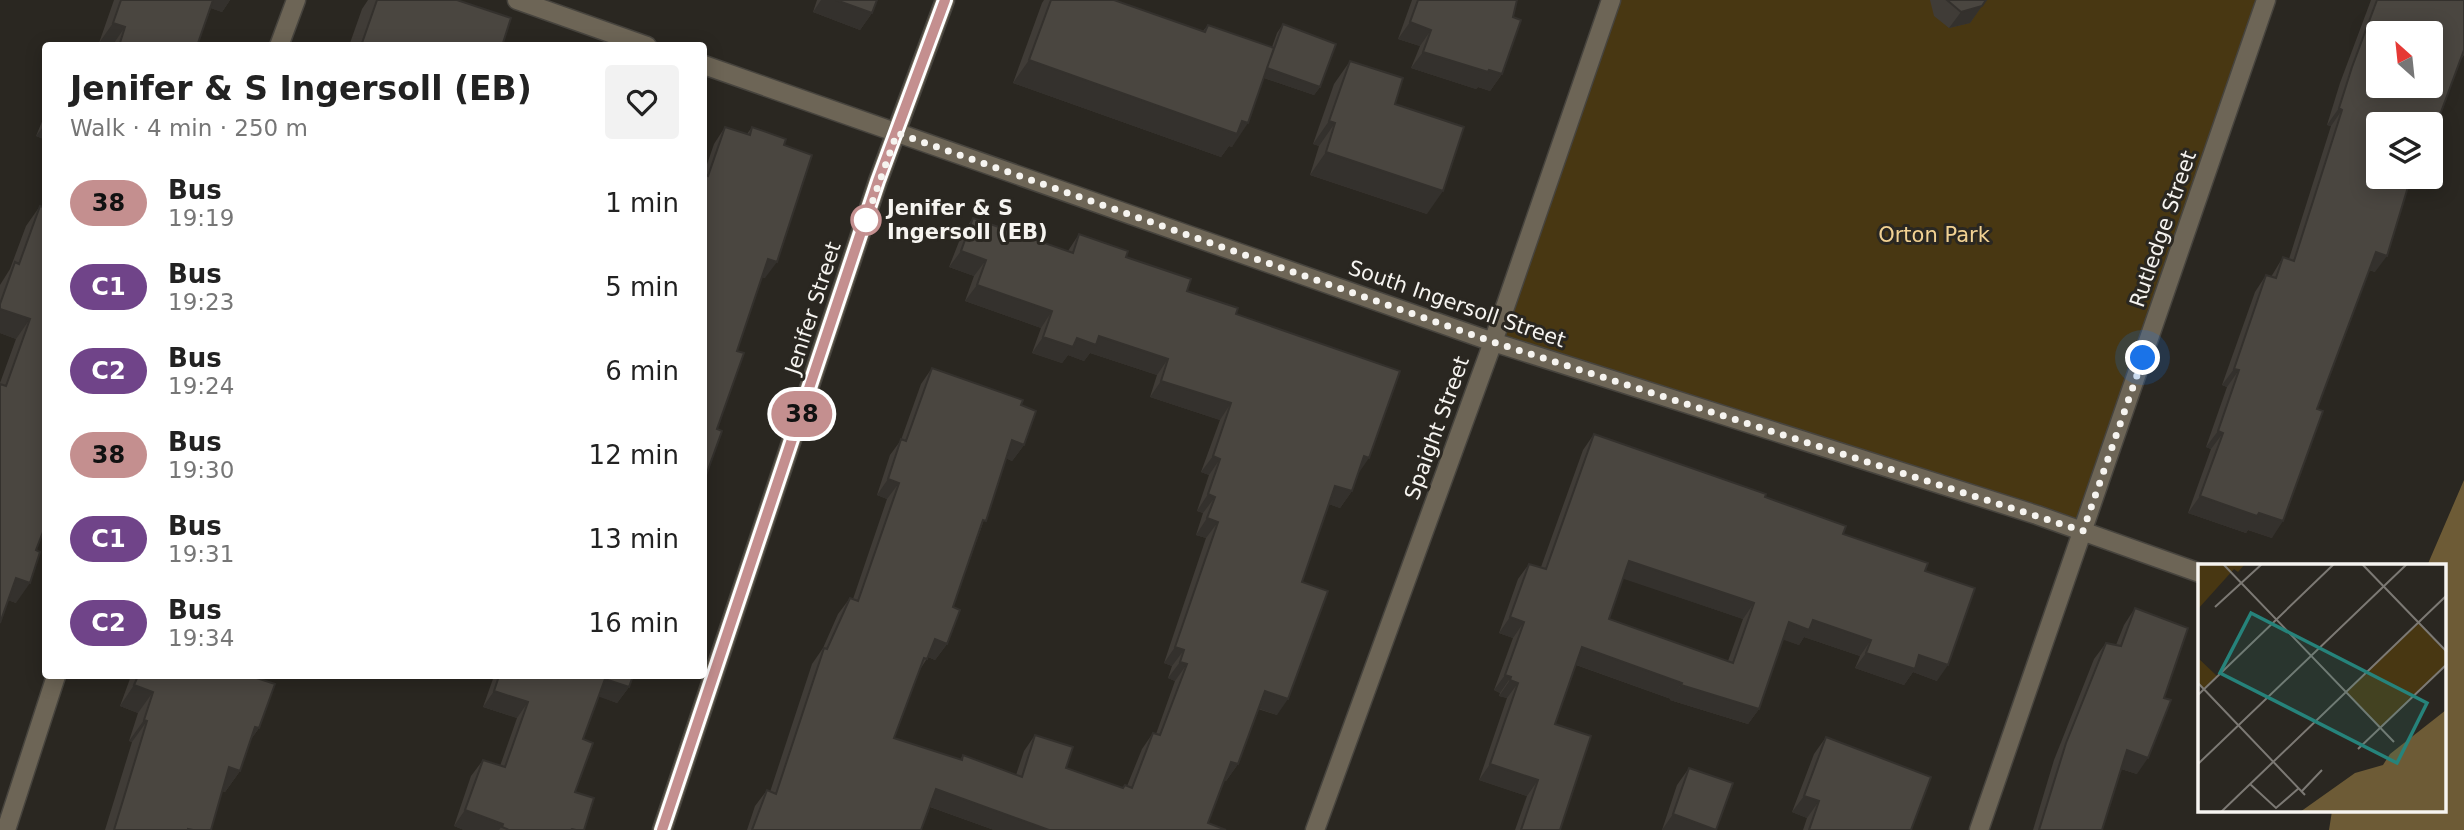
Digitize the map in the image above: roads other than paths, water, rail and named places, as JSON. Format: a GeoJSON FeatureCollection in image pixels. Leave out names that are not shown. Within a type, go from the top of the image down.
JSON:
{"type":"FeatureCollection","features":[{"type":"Feature","properties":{"kind":"street"},"geometry":{"type":"LineString","coordinates":[[280,42],[296,0]]}},
{"type":"Feature","properties":{"kind":"street"},"geometry":{"type":"LineString","coordinates":[[517,0],[636,42]]}},
{"type":"Feature","properties":{"kind":"street","name":"Jenifer Street"},"geometry":{"type":"LineString","coordinates":[[662,830],[878,181],[945,0]]}},
{"type":"Feature","properties":{"kind":"street","name":"Spaight Street"},"geometry":{"type":"LineString","coordinates":[[1315,830],[1493,342],[1611,0]]}},
{"type":"Feature","properties":{"kind":"street","name":"Rutledge Street"},"geometry":{"type":"LineString","coordinates":[[1979,830],[2266,0]]}},
{"type":"Feature","properties":{"kind":"street","name":"South Ingersoll Street"},"geometry":{"type":"LineString","coordinates":[[707,66],[1493,342],[2083,531],[2198,572]]}},
{"type":"Feature","properties":{"kind":"street"},"geometry":{"type":"LineString","coordinates":[[6,830],[54,679]]}},
{"type":"Feature","properties":{"kind":"place","name":"Jenifer & S Ingersoll (EB)"},"geometry":{"type":"Point","coordinates":[866,220]}},
{"type":"Feature","properties":{"kind":"park label","name":"Orton Park"},"geometry":{"type":"Point","coordinates":[1934,235]}}]}
